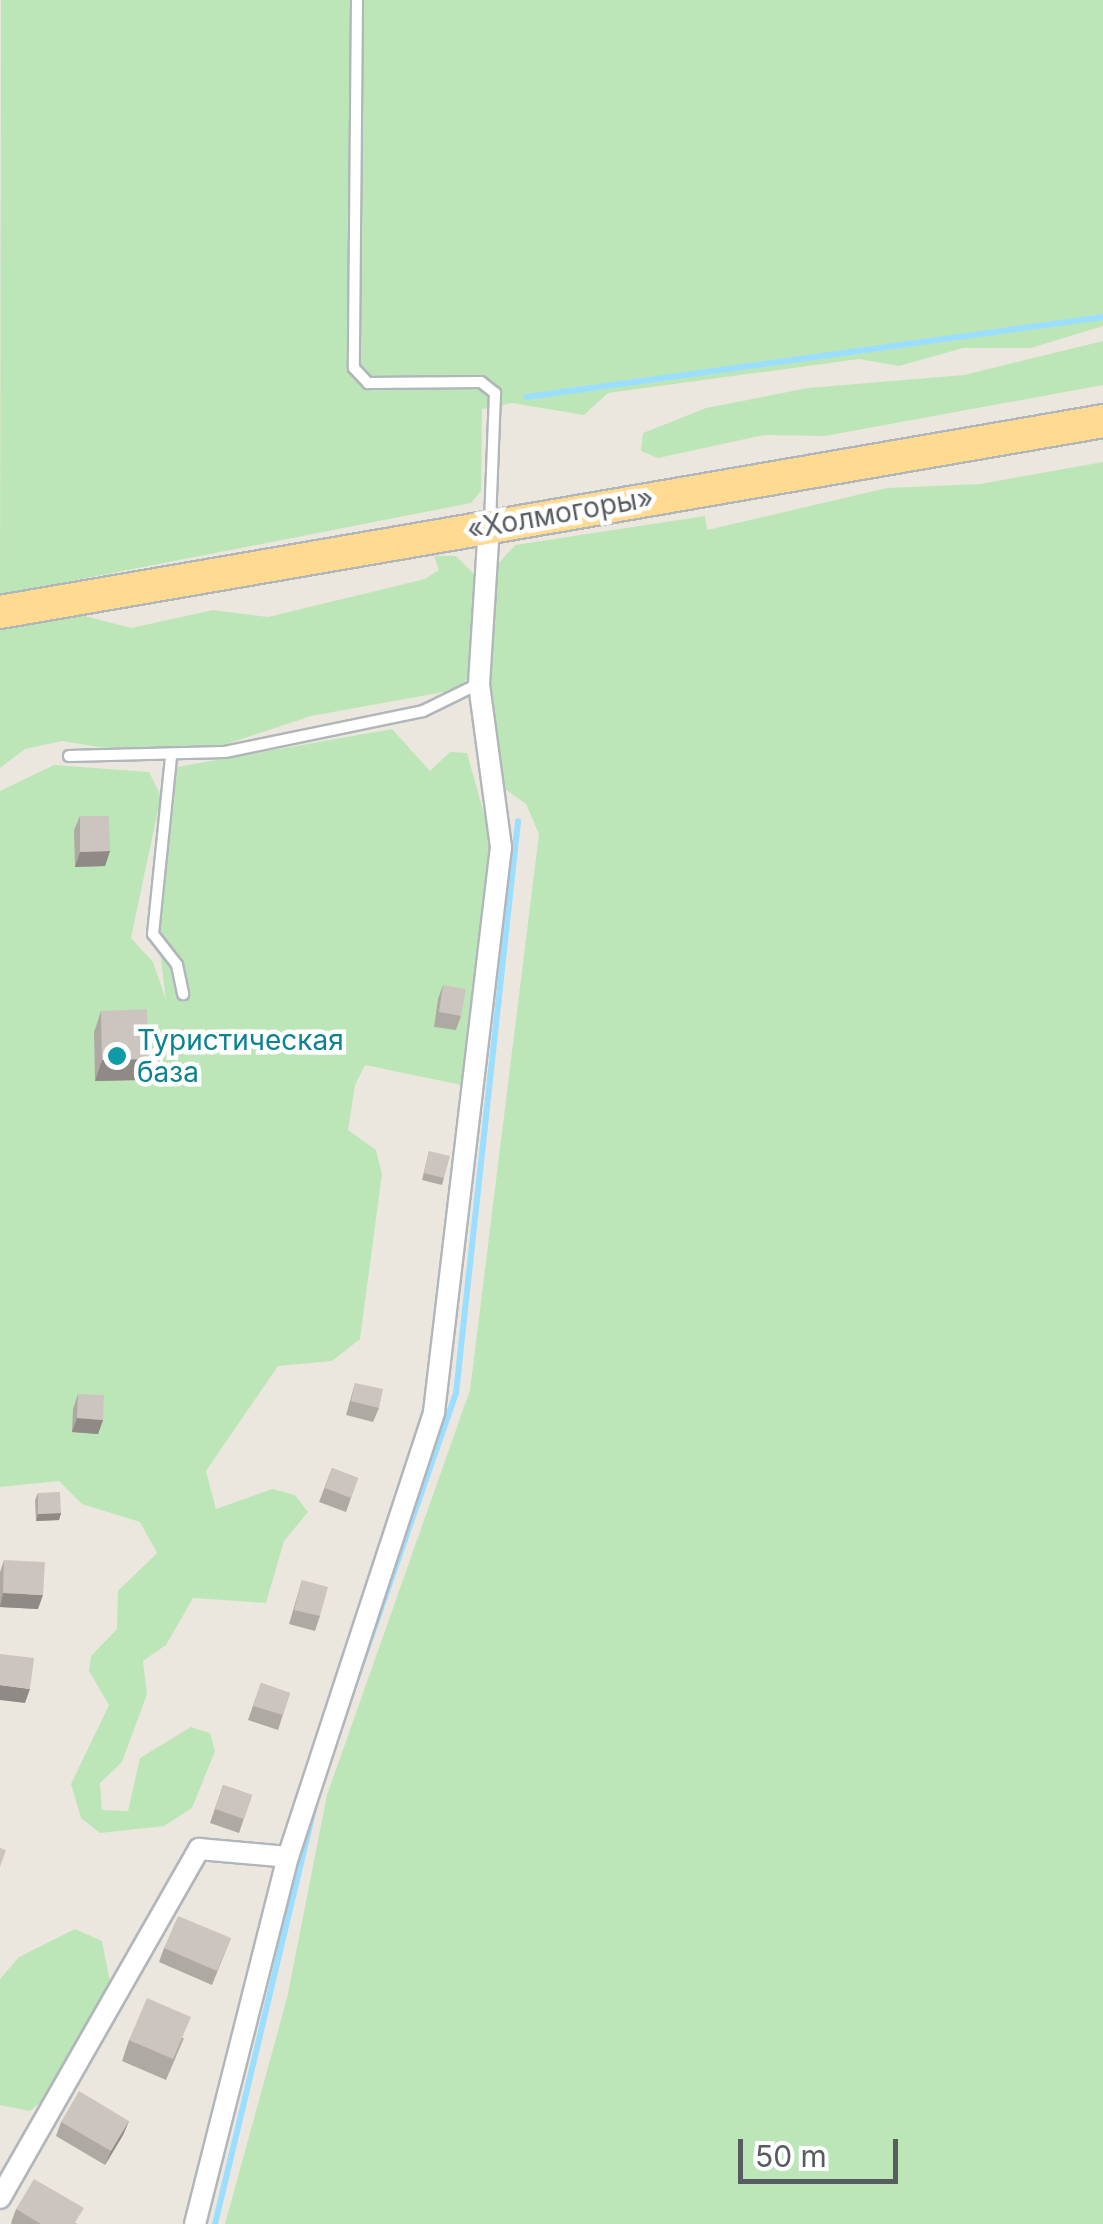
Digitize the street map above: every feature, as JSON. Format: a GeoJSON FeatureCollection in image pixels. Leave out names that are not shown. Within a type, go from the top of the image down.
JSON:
{"type":"FeatureCollection","features":[{"type":"Feature","properties":{"kind":"highway","name":"«Холмогоры»"},"geometry":{"type":"LineString","coordinates":[[9,610],[1103,421]]}},
{"type":"Feature","properties":{"kind":"street"},"geometry":{"type":"LineString","coordinates":[[195,2224],[288,1858],[434,1412],[501,847],[479,684],[490,525]]}},
{"type":"Feature","properties":{"kind":"street"},"geometry":{"type":"LineString","coordinates":[[0,2198],[199,1849],[288,1858]]}},
{"type":"Feature","properties":{"kind":"lane"},"geometry":{"type":"LineString","coordinates":[[357,0],[354,368],[368,383],[480,382],[495,392],[490,525]]}},
{"type":"Feature","properties":{"kind":"lane"},"geometry":{"type":"LineString","coordinates":[[70,756],[171,758],[422,711],[479,684]]}},
{"type":"Feature","properties":{"kind":"lane"},"geometry":{"type":"LineString","coordinates":[[171,758],[153,934],[177,964],[182,994]]}},
{"type":"Feature","properties":{"kind":"green space"},"geometry":{"type":"Polygon","coordinates":[[[1,0],[1103,0],[1103,326],[1031,348],[963,348],[899,366],[859,359],[608,393],[584,415],[512,403],[482,409],[481,491],[471,503],[0,595],[1,0]]]}},
{"type":"Feature","properties":{"kind":"green space"},"geometry":{"type":"Polygon","coordinates":[[[1103,341],[1103,385],[825,436],[764,435],[658,458],[641,451],[643,433],[706,408],[808,388],[964,375],[1103,341]]]}},
{"type":"Feature","properties":{"kind":"green space"},"geometry":{"type":"Polygon","coordinates":[[[1103,462],[1103,2224],[225,2224],[287,1998],[327,1795],[470,1390],[539,834],[526,804],[505,789],[490,694],[498,564],[515,545],[705,516],[707,530],[887,488],[980,484],[1103,462]]]}},
{"type":"Feature","properties":{"kind":"green space"},"geometry":{"type":"Polygon","coordinates":[[[434,556],[456,556],[474,574],[472,672],[460,689],[311,716],[209,750],[129,752],[62,741],[25,749],[0,768],[0,625],[81,615],[131,628],[213,610],[268,617],[425,579],[439,570],[434,556]]]}},
{"type":"Feature","properties":{"kind":"green space"},"geometry":{"type":"Polygon","coordinates":[[[392,729],[430,771],[450,752],[467,753],[491,839],[466,1086],[365,1065],[355,1085],[348,1130],[376,1150],[382,1174],[360,1339],[332,1361],[278,1366],[206,1471],[216,1509],[272,1489],[295,1495],[308,1512],[284,1541],[266,1603],[193,1598],[166,1645],[143,1661],[147,1694],[122,1762],[100,1783],[102,1810],[128,1811],[140,1758],[191,1727],[210,1733],[215,1751],[192,1808],[164,1826],[100,1833],[81,1818],[71,1784],[109,1705],[89,1671],[91,1656],[117,1629],[118,1591],[157,1553],[140,1522],[82,1504],[59,1481],[0,1487],[0,791],[54,765],[149,772],[161,796],[131,938],[153,962],[166,1000],[160,951],[186,996],[161,930],[159,865],[177,767],[392,729]]]}},
{"type":"Feature","properties":{"kind":"green space"},"geometry":{"type":"Polygon","coordinates":[[[75,1929],[102,1941],[111,1987],[64,2061],[58,2088],[30,2111],[0,2105],[0,1979],[19,1957],[75,1929]]]}},
{"type":"Feature","properties":{"kind":"building"},"geometry":{"type":"Polygon","coordinates":[[[80,816],[109,816],[110,851],[80,852],[80,816]]]}},
{"type":"Feature","properties":{"kind":"building"},"geometry":{"type":"Polygon","coordinates":[[[443,985],[466,989],[461,1016],[439,1012],[443,985]]]}},
{"type":"Feature","properties":{"kind":"building"},"geometry":{"type":"Polygon","coordinates":[[[147,1009],[148,1059],[102,1060],[101,1011],[147,1009]]]}},
{"type":"Feature","properties":{"kind":"building"},"geometry":{"type":"Polygon","coordinates":[[[429,1151],[450,1156],[444,1178],[424,1173],[429,1151]]]}},
{"type":"Feature","properties":{"kind":"building"},"geometry":{"type":"Polygon","coordinates":[[[355,1383],[383,1389],[379,1408],[351,1401],[355,1383]]]}},
{"type":"Feature","properties":{"kind":"building"},"geometry":{"type":"Polygon","coordinates":[[[78,1394],[104,1395],[103,1420],[77,1418],[78,1394]]]}},
{"type":"Feature","properties":{"kind":"building"},"geometry":{"type":"Polygon","coordinates":[[[332,1468],[358,1478],[351,1498],[325,1488],[332,1468]]]}},
{"type":"Feature","properties":{"kind":"building"},"geometry":{"type":"Polygon","coordinates":[[[60,1492],[61,1513],[38,1514],[38,1493],[60,1492]]]}},
{"type":"Feature","properties":{"kind":"building"},"geometry":{"type":"Polygon","coordinates":[[[4,1560],[45,1562],[43,1595],[3,1593],[4,1560]]]}},
{"type":"Feature","properties":{"kind":"building"},"geometry":{"type":"Polygon","coordinates":[[[302,1580],[328,1587],[320,1616],[294,1610],[302,1580]]]}},
{"type":"Feature","properties":{"kind":"building"},"geometry":{"type":"Polygon","coordinates":[[[0,1654],[34,1658],[30,1689],[0,1685],[0,1654]]]}},
{"type":"Feature","properties":{"kind":"building"},"geometry":{"type":"Polygon","coordinates":[[[261,1683],[290,1693],[283,1715],[253,1706],[261,1683]]]}},
{"type":"Feature","properties":{"kind":"building"},"geometry":{"type":"Polygon","coordinates":[[[223,1785],[252,1795],[244,1819],[215,1809],[223,1785]]]}},
{"type":"Feature","properties":{"kind":"building"},"geometry":{"type":"Polygon","coordinates":[[[178,1916],[231,1938],[217,1971],[164,1948],[178,1916]]]}},
{"type":"Feature","properties":{"kind":"building"},"geometry":{"type":"Polygon","coordinates":[[[147,1998],[191,2017],[173,2059],[129,2040],[147,1998]]]}},
{"type":"Feature","properties":{"kind":"building"},"geometry":{"type":"Polygon","coordinates":[[[79,2091],[129,2121],[111,2151],[61,2122],[79,2091]]]}},
{"type":"Feature","properties":{"kind":"building"},"geometry":{"type":"Polygon","coordinates":[[[34,2179],[84,2208],[74,2224],[41,2224],[16,2209],[34,2179]]]}},
{"type":"Feature","properties":{"kind":"waterway"},"geometry":{"type":"LineString","coordinates":[[526,397],[1103,317]]}},
{"type":"Feature","properties":{"kind":"waterway"},"geometry":{"type":"LineString","coordinates":[[354,1686],[456,1393],[518,821]]}},
{"type":"Feature","properties":{"kind":"waterway"},"geometry":{"type":"LineString","coordinates":[[215,2224],[314,1807]]}},
{"type":"Feature","properties":{"kind":"place","name":"Туристическая база"},"geometry":{"type":"Point","coordinates":[117,1056]}}]}
